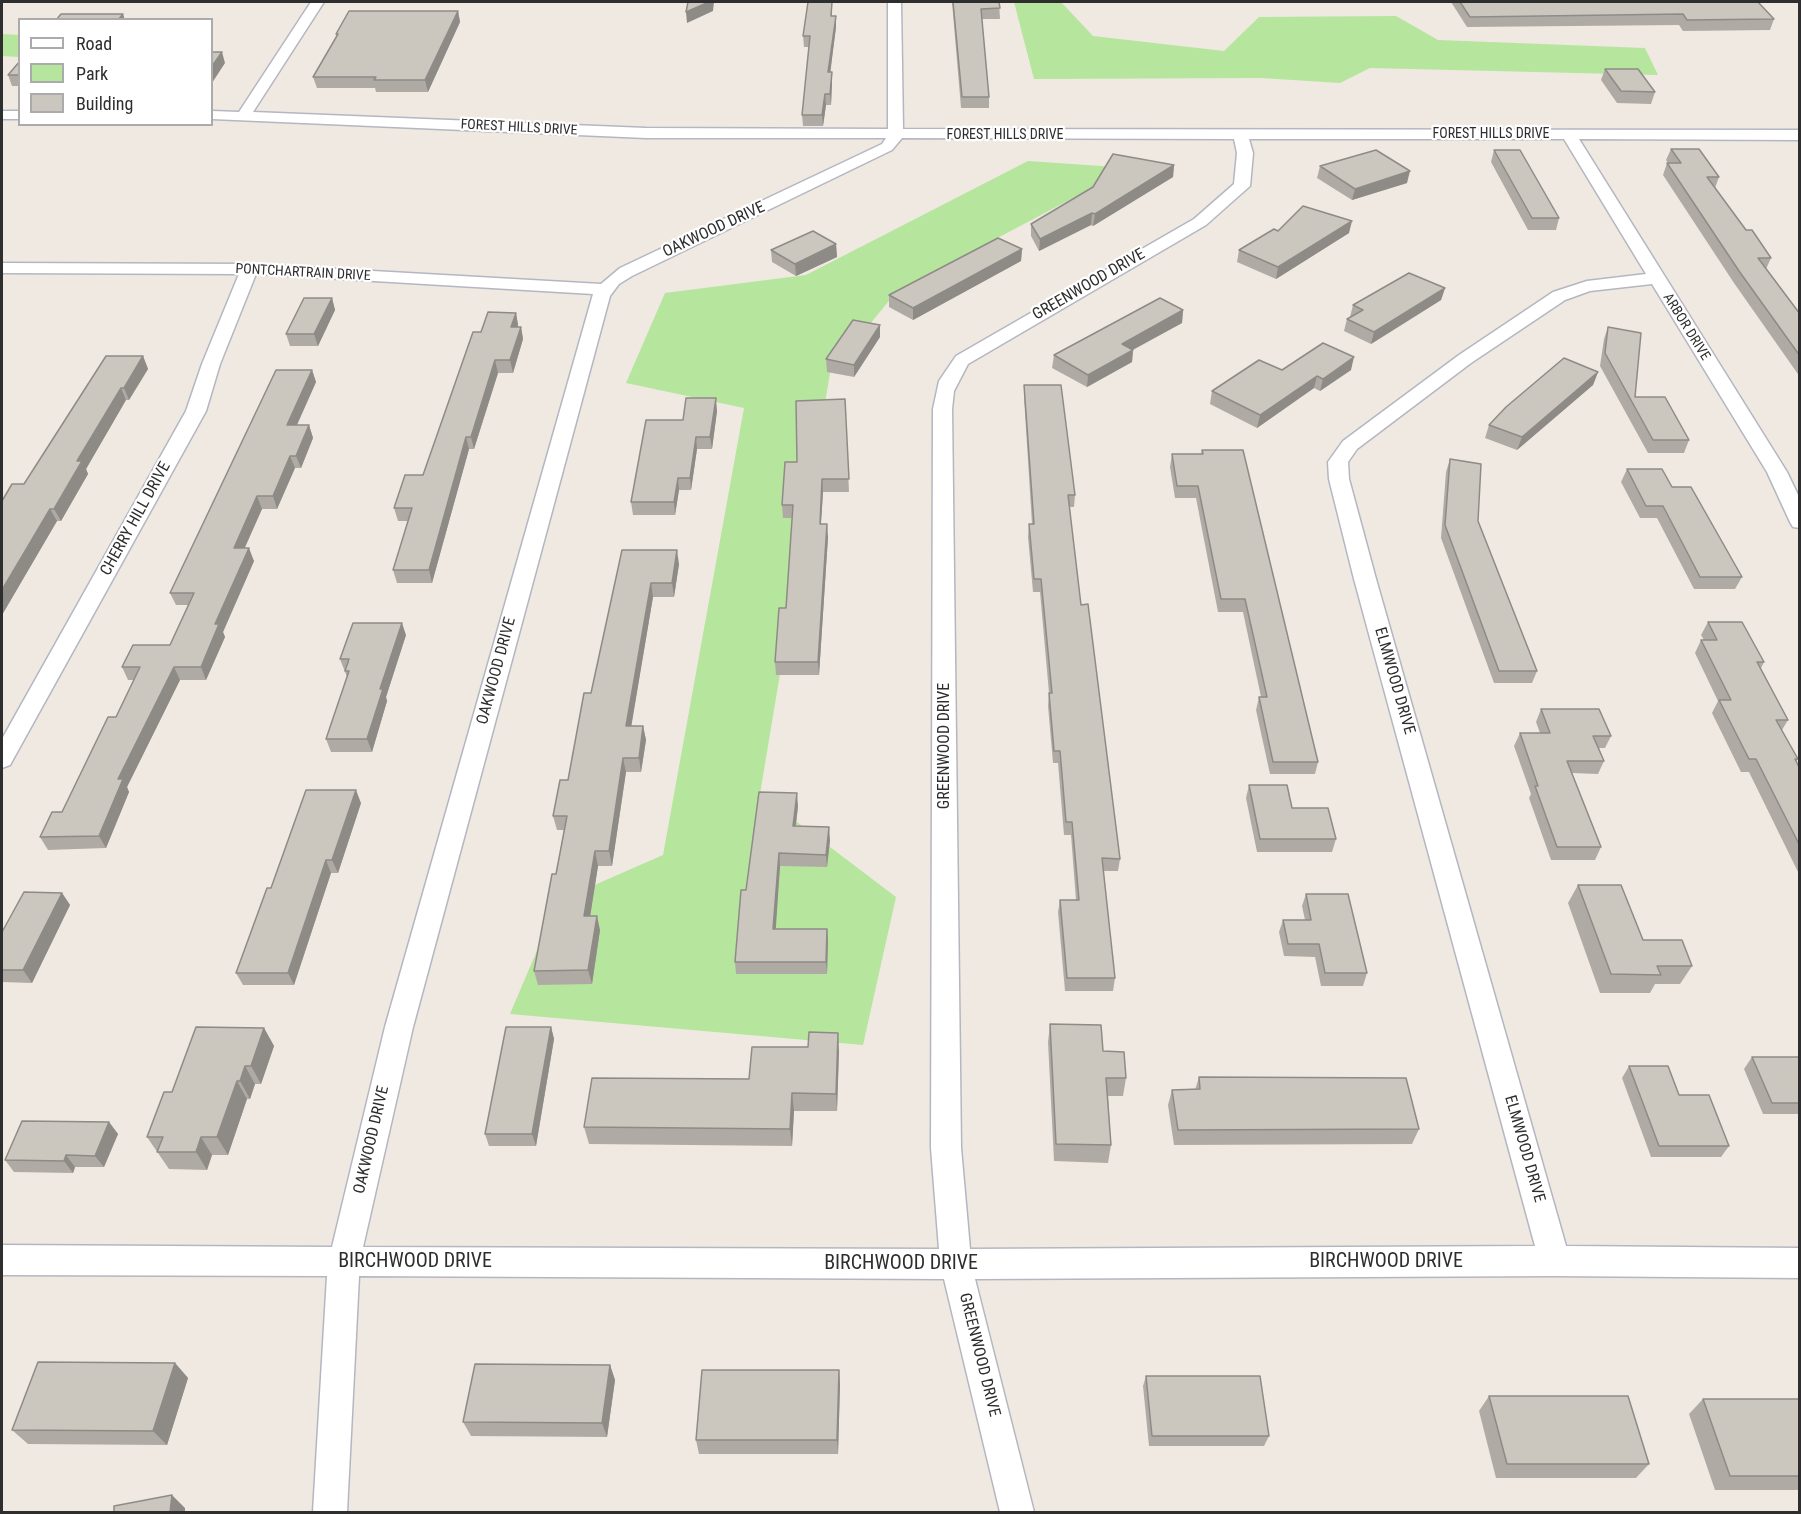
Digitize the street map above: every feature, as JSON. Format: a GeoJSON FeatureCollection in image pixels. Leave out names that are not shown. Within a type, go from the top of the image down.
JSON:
{"type":"FeatureCollection","features":[{"type":"Feature","properties":{"kind":"street"},"geometry":{"type":"LineString","coordinates":[[244,115],[317,2]]}},
{"type":"Feature","properties":{"kind":"street"},"geometry":{"type":"LineString","coordinates":[[894,2],[896,135]]}},
{"type":"Feature","properties":{"kind":"street"},"geometry":{"type":"LineString","coordinates":[[2,115],[18,115]]}},
{"type":"Feature","properties":{"kind":"street","name":"FOREST HILLS DRIVE"},"geometry":{"type":"LineString","coordinates":[[213,115],[646,133],[1240,136],[1800,135]]}},
{"type":"Feature","properties":{"kind":"street","name":"ARBOR DRIVE"},"geometry":{"type":"LineString","coordinates":[[1568,134],[1777,472],[1800,522]]}},
{"type":"Feature","properties":{"kind":"street","name":"OAKWOOD DRIVE"},"geometry":{"type":"LineString","coordinates":[[330,1512],[344,1261],[399,1027],[605,289],[626,272],[644,262],[871,156],[887,147],[896,135]]}},
{"type":"Feature","properties":{"kind":"street","name":"GREENWOOD DRIVE"},"geometry":{"type":"LineString","coordinates":[[1017,1512],[956,1264],[946,1148],[944,456],[941,398],[946,381],[962,360],[1200,222],[1242,186],[1245,153],[1240,136]]}},
{"type":"Feature","properties":{"kind":"street","name":"PONTCHARTRAIN DRIVE"},"geometry":{"type":"LineString","coordinates":[[2,268],[250,269],[605,289]]}},
{"type":"Feature","properties":{"kind":"street","name":"CHERRY HILL DRIVE"},"geometry":{"type":"LineString","coordinates":[[2,759],[196,411],[211,364],[250,269]]}},
{"type":"Feature","properties":{"kind":"street","name":"ELMWOOD DRIVE"},"geometry":{"type":"LineString","coordinates":[[1556,1261],[1365,579],[1339,479],[1338,462],[1350,444],[1466,359],[1551,301],[1587,286],[1655,278]]}},
{"type":"Feature","properties":{"kind":"street","name":"BIRCHWOOD DRIVE"},"geometry":{"type":"LineString","coordinates":[[2,1260],[956,1264],[1556,1261],[1800,1263]]}},
{"type":"Feature","properties":{"kind":"green space"},"geometry":{"type":"Polygon","coordinates":[[[1014,2],[1061,2],[1093,36],[1224,51],[1259,17],[1396,16],[1438,40],[1645,48],[1658,75],[1370,68],[1340,83],[1261,78],[1034,79],[1014,2]]]}},
{"type":"Feature","properties":{"kind":"green space"},"geometry":{"type":"Polygon","coordinates":[[[2,34],[18,35],[18,57],[2,56],[2,34]]]}},
{"type":"Feature","properties":{"kind":"green space"},"geometry":{"type":"Polygon","coordinates":[[[1028,161],[1130,168],[897,291],[830,373],[760,794],[896,897],[863,1045],[510,1014],[558,901],[663,855],[744,408],[626,383],[665,293],[806,275],[1028,161]]]}},
{"type":"Feature","properties":{"kind":"building"},"geometry":{"type":"Polygon","coordinates":[[[688,2],[709,2],[686,12],[688,2]]]}},
{"type":"Feature","properties":{"kind":"building"},"geometry":{"type":"Polygon","coordinates":[[[808,2],[832,2],[831,16],[836,16],[828,72],[832,72],[830,94],[825,94],[822,115],[802,115],[810,36],[803,36],[808,2]]]}},
{"type":"Feature","properties":{"kind":"building"},"geometry":{"type":"Polygon","coordinates":[[[953,2],[999,2],[1000,8],[981,9],[989,97],[962,97],[953,2]]]}},
{"type":"Feature","properties":{"kind":"building"},"geometry":{"type":"Polygon","coordinates":[[[1460,2],[1758,2],[1774,19],[1687,20],[1683,14],[1470,17],[1460,2]]]}},
{"type":"Feature","properties":{"kind":"building"},"geometry":{"type":"Polygon","coordinates":[[[349,11],[458,11],[425,80],[313,77],[349,11]]]}},
{"type":"Feature","properties":{"kind":"building"},"geometry":{"type":"Polygon","coordinates":[[[61,14],[123,14],[120,18],[58,18],[61,14]]]}},
{"type":"Feature","properties":{"kind":"building"},"geometry":{"type":"Polygon","coordinates":[[[213,52],[222,52],[213,65],[213,52]]]}},
{"type":"Feature","properties":{"kind":"building"},"geometry":{"type":"Polygon","coordinates":[[[18,63],[18,75],[8,75],[18,63]]]}},
{"type":"Feature","properties":{"kind":"building"},"geometry":{"type":"Polygon","coordinates":[[[1605,69],[1638,69],[1655,92],[1621,91],[1605,69]]]}},
{"type":"Feature","properties":{"kind":"building"},"geometry":{"type":"Polygon","coordinates":[[[1671,149],[1699,149],[1719,177],[1707,177],[1746,230],[1752,230],[1771,258],[1758,258],[1800,314],[1800,356],[1739,271],[1667,163],[1681,163],[1671,149]]]}},
{"type":"Feature","properties":{"kind":"building"},"geometry":{"type":"Polygon","coordinates":[[[1376,150],[1410,171],[1355,189],[1320,166],[1376,150]]]}},
{"type":"Feature","properties":{"kind":"building"},"geometry":{"type":"Polygon","coordinates":[[[1494,150],[1520,150],[1559,218],[1532,218],[1494,150]]]}},
{"type":"Feature","properties":{"kind":"building"},"geometry":{"type":"Polygon","coordinates":[[[1113,154],[1174,165],[1095,214],[1092,213],[1040,239],[1031,224],[1093,187],[1113,154]]]}},
{"type":"Feature","properties":{"kind":"building"},"geometry":{"type":"Polygon","coordinates":[[[1303,206],[1352,221],[1278,267],[1239,250],[1274,229],[1278,231],[1303,206]]]}},
{"type":"Feature","properties":{"kind":"building"},"geometry":{"type":"Polygon","coordinates":[[[813,231],[836,244],[795,264],[771,250],[813,231]]]}},
{"type":"Feature","properties":{"kind":"building"},"geometry":{"type":"Polygon","coordinates":[[[998,238],[1022,249],[913,308],[889,295],[998,238]]]}},
{"type":"Feature","properties":{"kind":"building"},"geometry":{"type":"Polygon","coordinates":[[[1409,273],[1445,288],[1374,332],[1347,319],[1363,310],[1353,305],[1409,273]]]}},
{"type":"Feature","properties":{"kind":"building"},"geometry":{"type":"Polygon","coordinates":[[[304,298],[332,298],[314,334],[286,334],[304,298]]]}},
{"type":"Feature","properties":{"kind":"building"},"geometry":{"type":"Polygon","coordinates":[[[1160,298],[1183,310],[1122,344],[1133,350],[1088,375],[1054,355],[1160,298]]]}},
{"type":"Feature","properties":{"kind":"building"},"geometry":{"type":"Polygon","coordinates":[[[488,312],[516,313],[511,327],[521,327],[510,360],[495,360],[471,437],[466,437],[429,570],[393,570],[412,508],[394,508],[405,475],[423,475],[473,332],[481,332],[488,312]]]}},
{"type":"Feature","properties":{"kind":"building"},"geometry":{"type":"Polygon","coordinates":[[[853,320],[880,325],[854,365],[826,359],[853,320]]]}},
{"type":"Feature","properties":{"kind":"building"},"geometry":{"type":"Polygon","coordinates":[[[1608,327],[1641,333],[1635,397],[1665,397],[1689,440],[1653,440],[1605,353],[1608,327]]]}},
{"type":"Feature","properties":{"kind":"building"},"geometry":{"type":"Polygon","coordinates":[[[1323,343],[1354,357],[1323,379],[1317,376],[1260,415],[1212,391],[1259,360],[1282,370],[1323,343]]]}},
{"type":"Feature","properties":{"kind":"building"},"geometry":{"type":"Polygon","coordinates":[[[106,356],[143,356],[77,461],[82,461],[54,509],[50,509],[2,590],[2,501],[12,484],[24,484],[106,356]]]}},
{"type":"Feature","properties":{"kind":"building"},"geometry":{"type":"Polygon","coordinates":[[[1564,358],[1598,372],[1522,437],[1489,425],[1506,407],[1564,358]]]}},
{"type":"Feature","properties":{"kind":"building"},"geometry":{"type":"Polygon","coordinates":[[[276,370],[312,370],[287,425],[309,425],[296,456],[290,456],[273,496],[257,496],[234,548],[249,548],[215,624],[219,624],[201,667],[174,667],[118,779],[123,779],[99,836],[40,837],[52,812],[62,812],[108,717],[116,717],[140,667],[122,667],[133,645],[170,645],[194,593],[170,593],[276,370]]]}},
{"type":"Feature","properties":{"kind":"building"},"geometry":{"type":"Polygon","coordinates":[[[1024,385],[1061,385],[1075,495],[1068,495],[1081,605],[1088,604],[1120,859],[1102,858],[1115,978],[1067,978],[1060,900],[1079,900],[1072,822],[1066,822],[1060,751],[1054,751],[1049,693],[1052,693],[1041,579],[1034,579],[1029,524],[1034,524],[1024,385]]]}},
{"type":"Feature","properties":{"kind":"building"},"geometry":{"type":"Polygon","coordinates":[[[686,398],[716,398],[710,437],[696,437],[690,478],[678,478],[674,502],[631,502],[646,420],[683,420],[686,398]]]}},
{"type":"Feature","properties":{"kind":"building"},"geometry":{"type":"Polygon","coordinates":[[[845,399],[849,479],[822,479],[820,524],[827,524],[818,662],[775,662],[779,608],[786,608],[793,505],[782,505],[785,462],[797,462],[796,401],[845,399]]]}},
{"type":"Feature","properties":{"kind":"building"},"geometry":{"type":"Polygon","coordinates":[[[1202,450],[1243,450],[1318,762],[1273,762],[1259,697],[1267,697],[1245,599],[1221,599],[1198,486],[1177,486],[1172,454],[1203,454],[1202,450]]]}},
{"type":"Feature","properties":{"kind":"building"},"geometry":{"type":"Polygon","coordinates":[[[1450,459],[1481,464],[1478,521],[1537,671],[1499,671],[1445,525],[1450,459]]]}},
{"type":"Feature","properties":{"kind":"building"},"geometry":{"type":"Polygon","coordinates":[[[1627,469],[1662,469],[1672,487],[1691,487],[1742,577],[1700,577],[1663,506],[1646,506],[1627,469]]]}},
{"type":"Feature","properties":{"kind":"building"},"geometry":{"type":"Polygon","coordinates":[[[622,550],[677,550],[672,583],[651,583],[626,726],[643,726],[639,758],[623,758],[609,851],[595,851],[584,916],[597,916],[588,970],[534,971],[552,874],[556,874],[567,816],[553,816],[560,780],[568,780],[584,693],[591,693],[622,550]]]}},
{"type":"Feature","properties":{"kind":"building"},"geometry":{"type":"Polygon","coordinates":[[[1708,622],[1742,622],[1764,662],[1757,662],[1788,720],[1776,720],[1798,759],[1795,759],[1800,769],[1800,846],[1756,759],[1749,759],[1719,700],[1731,700],[1701,640],[1717,640],[1708,622]]]}},
{"type":"Feature","properties":{"kind":"building"},"geometry":{"type":"Polygon","coordinates":[[[353,623],[402,623],[380,689],[383,689],[367,739],[326,739],[349,671],[345,671],[349,659],[340,659],[353,623]]]}},
{"type":"Feature","properties":{"kind":"building"},"geometry":{"type":"Polygon","coordinates":[[[1541,709],[1599,709],[1611,736],[1593,736],[1604,761],[1567,761],[1601,847],[1557,847],[1535,786],[1538,786],[1520,733],[1550,733],[1541,709]]]}},
{"type":"Feature","properties":{"kind":"building"},"geometry":{"type":"Polygon","coordinates":[[[1249,785],[1287,785],[1292,808],[1328,808],[1336,839],[1260,839],[1249,785]]]}},
{"type":"Feature","properties":{"kind":"building"},"geometry":{"type":"Polygon","coordinates":[[[306,790],[356,790],[332,860],[326,860],[288,973],[236,973],[267,888],[271,888],[306,790]]]}},
{"type":"Feature","properties":{"kind":"building"},"geometry":{"type":"Polygon","coordinates":[[[759,792],[797,793],[793,826],[829,827],[826,855],[779,853],[773,929],[827,929],[826,962],[735,962],[741,890],[746,890],[759,792]]]}},
{"type":"Feature","properties":{"kind":"building"},"geometry":{"type":"Polygon","coordinates":[[[1578,885],[1621,885],[1643,940],[1682,940],[1692,966],[1657,966],[1661,975],[1611,974],[1578,885]]]}},
{"type":"Feature","properties":{"kind":"building"},"geometry":{"type":"Polygon","coordinates":[[[24,892],[62,893],[23,970],[2,970],[2,932],[24,892]]]}},
{"type":"Feature","properties":{"kind":"building"},"geometry":{"type":"Polygon","coordinates":[[[1306,894],[1348,894],[1367,973],[1325,973],[1319,944],[1288,944],[1283,920],[1311,920],[1306,894]]]}},
{"type":"Feature","properties":{"kind":"building"},"geometry":{"type":"Polygon","coordinates":[[[1050,1024],[1101,1025],[1103,1051],[1124,1052],[1126,1078],[1106,1078],[1111,1145],[1056,1144],[1050,1024]]]}},
{"type":"Feature","properties":{"kind":"building"},"geometry":{"type":"Polygon","coordinates":[[[196,1027],[264,1028],[251,1066],[245,1066],[240,1081],[237,1081],[217,1137],[201,1137],[196,1152],[157,1152],[163,1137],[147,1137],[164,1092],[172,1092],[196,1027]]]}},
{"type":"Feature","properties":{"kind":"building"},"geometry":{"type":"Polygon","coordinates":[[[506,1027],[551,1027],[532,1134],[485,1134],[506,1027]]]}},
{"type":"Feature","properties":{"kind":"building"},"geometry":{"type":"Polygon","coordinates":[[[809,1032],[838,1033],[836,1094],[792,1093],[790,1129],[584,1127],[592,1078],[749,1079],[752,1047],[808,1047],[809,1032]]]}},
{"type":"Feature","properties":{"kind":"building"},"geometry":{"type":"Polygon","coordinates":[[[1752,1057],[1800,1057],[1800,1103],[1772,1103],[1752,1057]]]}},
{"type":"Feature","properties":{"kind":"building"},"geometry":{"type":"Polygon","coordinates":[[[1629,1066],[1668,1066],[1679,1095],[1709,1095],[1729,1146],[1659,1146],[1629,1066]]]}},
{"type":"Feature","properties":{"kind":"building"},"geometry":{"type":"Polygon","coordinates":[[[1199,1077],[1406,1078],[1419,1129],[1178,1130],[1172,1090],[1200,1089],[1199,1077]]]}},
{"type":"Feature","properties":{"kind":"building"},"geometry":{"type":"Polygon","coordinates":[[[22,1121],[109,1122],[95,1156],[66,1155],[64,1161],[5,1160],[22,1121]]]}},
{"type":"Feature","properties":{"kind":"building"},"geometry":{"type":"Polygon","coordinates":[[[38,1362],[175,1363],[153,1431],[12,1430],[38,1362]]]}},
{"type":"Feature","properties":{"kind":"building"},"geometry":{"type":"Polygon","coordinates":[[[475,1364],[610,1365],[602,1423],[463,1422],[475,1364]]]}},
{"type":"Feature","properties":{"kind":"building"},"geometry":{"type":"Polygon","coordinates":[[[702,1370],[839,1370],[837,1440],[696,1440],[702,1370]]]}},
{"type":"Feature","properties":{"kind":"building"},"geometry":{"type":"Polygon","coordinates":[[[1146,1376],[1260,1376],[1269,1436],[1152,1436],[1146,1376]]]}},
{"type":"Feature","properties":{"kind":"building"},"geometry":{"type":"Polygon","coordinates":[[[1489,1396],[1628,1396],[1649,1464],[1507,1464],[1489,1396]]]}},
{"type":"Feature","properties":{"kind":"building"},"geometry":{"type":"Polygon","coordinates":[[[1703,1399],[1800,1399],[1800,1476],[1730,1476],[1703,1399]]]}},
{"type":"Feature","properties":{"kind":"building"},"geometry":{"type":"Polygon","coordinates":[[[172,1495],[170,1512],[114,1512],[114,1506],[172,1495]]]}}]}
